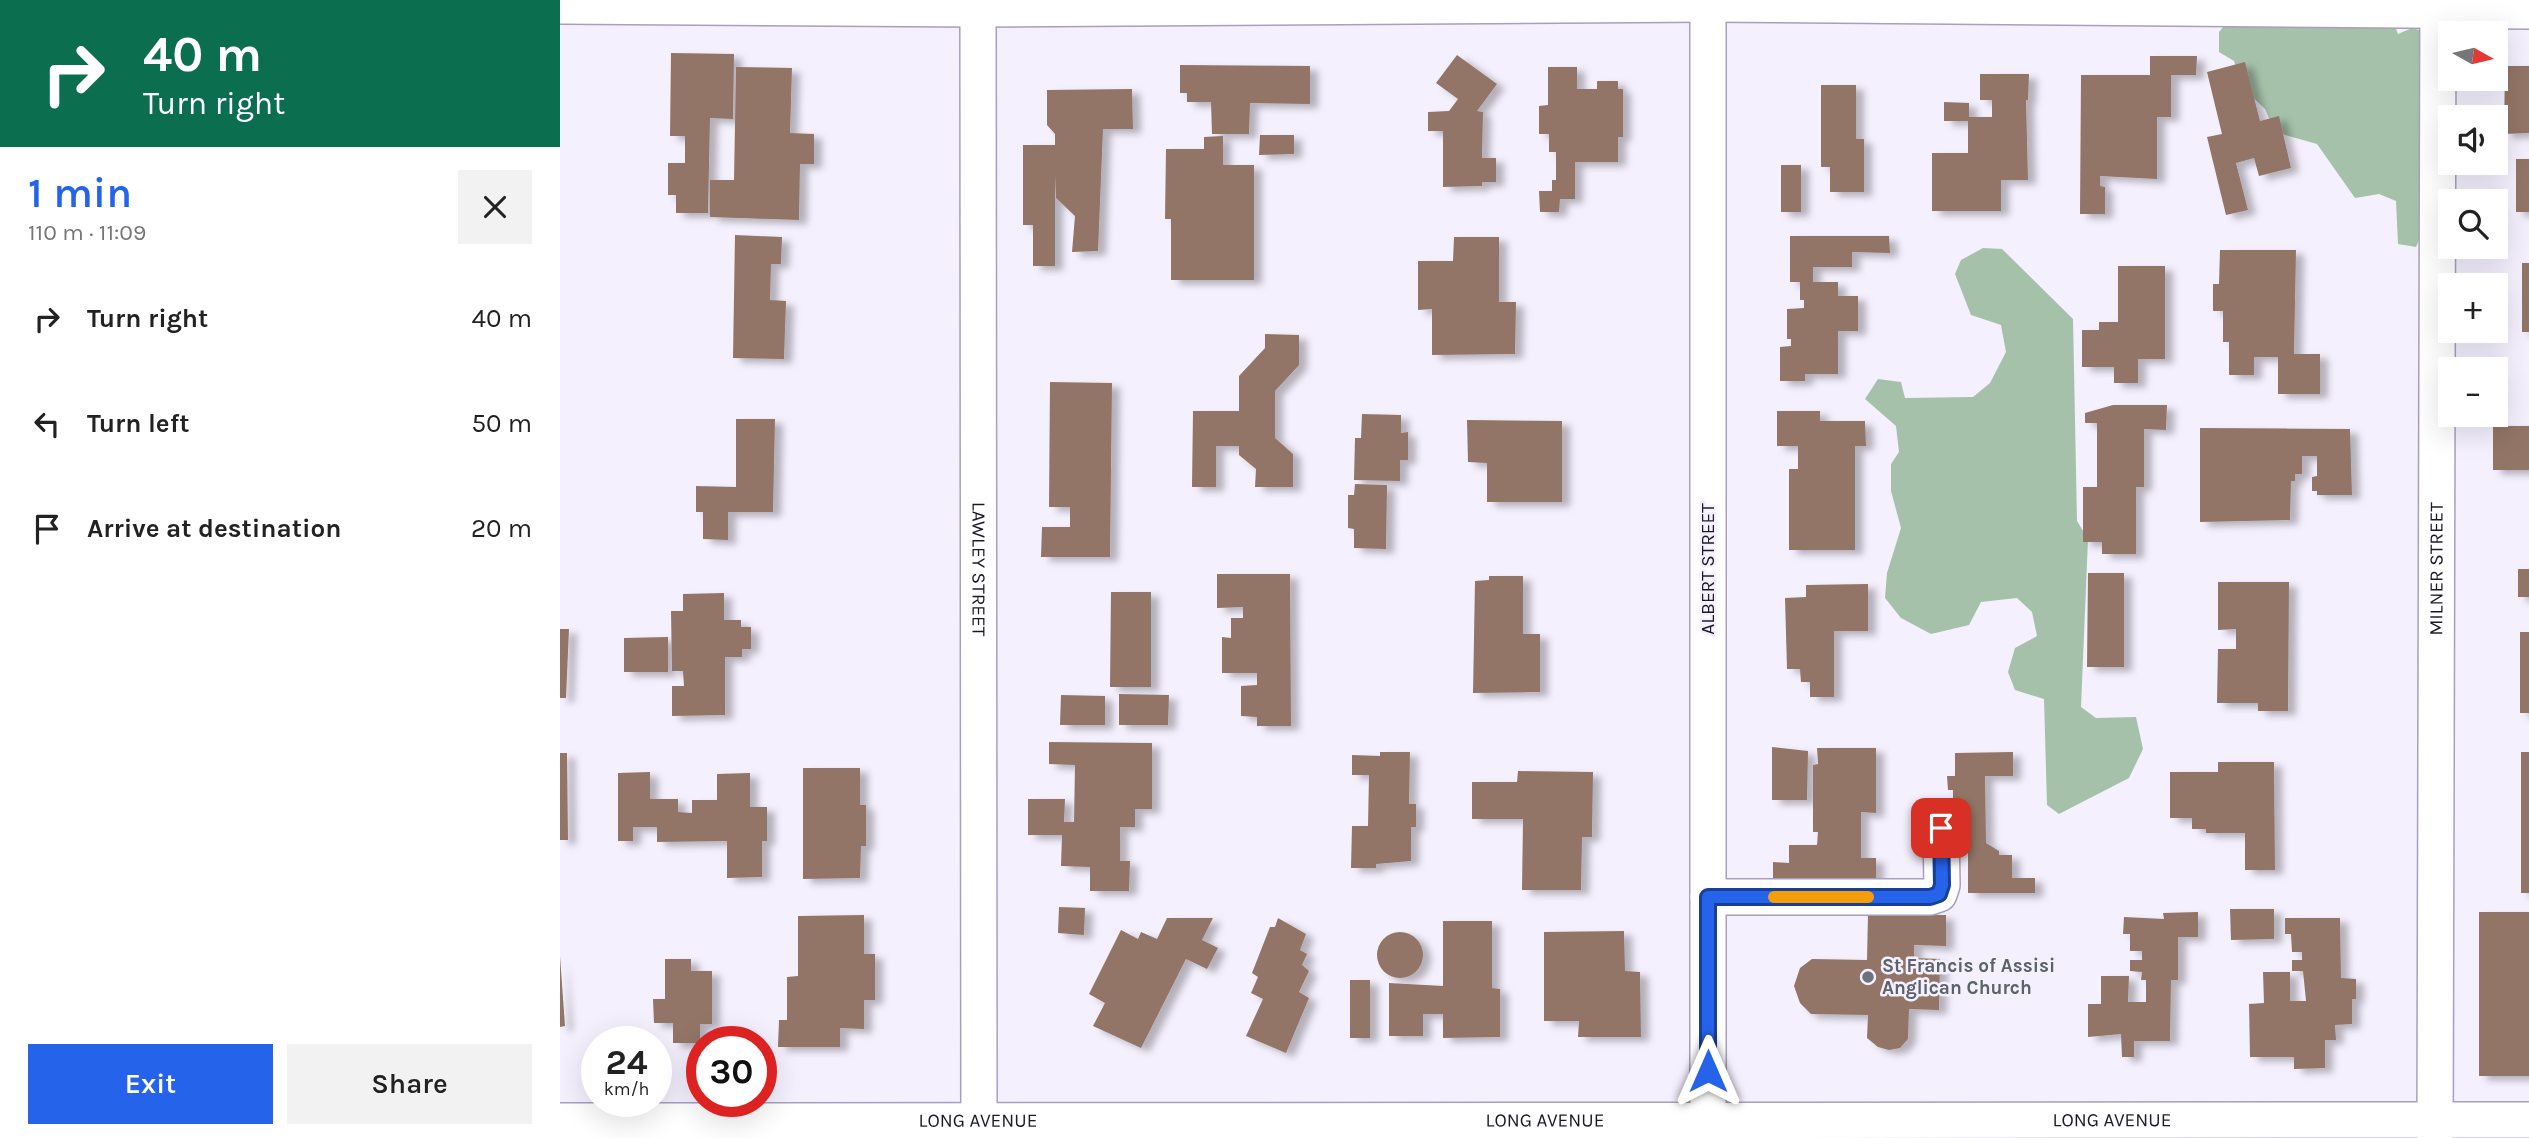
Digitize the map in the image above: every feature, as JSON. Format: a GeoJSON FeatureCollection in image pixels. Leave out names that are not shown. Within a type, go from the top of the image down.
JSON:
{"type":"FeatureCollection","features":[{"type":"Feature","properties":{"kind":"street"},"geometry":{"type":"LineString","coordinates":[[560,6],[1708,2],[2438,5],[2529,11]]}},
{"type":"Feature","properties":{"kind":"street","name":"ALBERT STREET"},"geometry":{"type":"LineString","coordinates":[[1708,2],[1708,1129]]}},
{"type":"Feature","properties":{"kind":"street","name":"LAWLEY STREET"},"geometry":{"type":"LineString","coordinates":[[978,5],[979,1129]]}},
{"type":"Feature","properties":{"kind":"street","name":"MILNER STREET"},"geometry":{"type":"LineString","coordinates":[[2435,1129],[2438,5]]}},
{"type":"Feature","properties":{"kind":"street"},"geometry":{"type":"LineString","coordinates":[[1708,897],[1930,897],[1939,894],[1942,885],[1941,828]]}},
{"type":"Feature","properties":{"kind":"street","name":"LONG AVENUE"},"geometry":{"type":"LineString","coordinates":[[560,1121],[979,1129],[2435,1129],[2529,1120]]}},
{"type":"Feature","properties":{"kind":"green space"},"geometry":{"type":"Polygon","coordinates":[[[2234,14],[2391,15],[2398,34],[2412,28],[2423,31],[2428,50],[2420,89],[2430,120],[2419,150],[2430,196],[2426,224],[2416,247],[2398,244],[2396,201],[2379,194],[2355,198],[2317,144],[2275,132],[2265,109],[2242,87],[2234,61],[2219,52],[2219,32],[2234,14]]]}},
{"type":"Feature","properties":{"kind":"green space"},"geometry":{"type":"Polygon","coordinates":[[[1983,248],[2002,249],[2073,319],[2077,521],[2088,539],[2081,707],[2096,718],[2136,717],[2143,749],[2129,778],[2059,814],[2047,805],[2044,699],[2015,690],[2008,672],[2015,648],[2037,636],[2032,612],[2017,598],[1981,602],[1969,625],[1931,634],[1901,618],[1885,598],[1887,573],[1901,528],[1891,491],[1891,464],[1899,452],[1896,426],[1865,399],[1878,379],[1901,382],[1905,398],[1973,397],[1990,383],[2006,352],[2001,325],[1971,315],[1955,274],[1961,260],[1983,248]]]}},
{"type":"Feature","properties":{"kind":"building"},"geometry":{"type":"Polygon","coordinates":[[[671,53],[734,54],[733,119],[710,118],[708,213],[676,213],[676,195],[668,195],[668,163],[685,163],[685,136],[670,136],[671,53]]]}},
{"type":"Feature","properties":{"kind":"building"},"geometry":{"type":"Polygon","coordinates":[[[1457,55],[1497,84],[1477,111],[1483,112],[1482,158],[1496,158],[1496,182],[1482,182],[1482,186],[1443,187],[1443,131],[1428,131],[1428,112],[1449,111],[1458,99],[1436,83],[1457,55]]]}},
{"type":"Feature","properties":{"kind":"building"},"geometry":{"type":"Polygon","coordinates":[[[2150,56],[2197,56],[2196,75],[2171,75],[2171,117],[2157,117],[2157,179],[2100,176],[2100,186],[2105,187],[2105,214],[2080,214],[2081,75],[2150,75],[2150,56]]]}},
{"type":"Feature","properties":{"kind":"building"},"geometry":{"type":"Polygon","coordinates":[[[2245,62],[2260,121],[2279,116],[2291,168],[2259,176],[2254,158],[2236,163],[2248,210],[2226,215],[2207,137],[2222,134],[2207,72],[2245,62]]]}},
{"type":"Feature","properties":{"kind":"building"},"geometry":{"type":"Polygon","coordinates":[[[1180,65],[1310,66],[1310,104],[1250,103],[1249,134],[1212,134],[1211,102],[1187,102],[1187,93],[1180,93],[1180,65]]]}},
{"type":"Feature","properties":{"kind":"building"},"geometry":{"type":"Polygon","coordinates":[[[2508,66],[2529,66],[2529,133],[2508,134],[2508,105],[2504,105],[2505,91],[2508,91],[2508,66]]]}},
{"type":"Feature","properties":{"kind":"building"},"geometry":{"type":"Polygon","coordinates":[[[736,67],[792,68],[790,133],[814,134],[814,164],[800,164],[799,220],[710,217],[710,180],[734,180],[736,67]]]}},
{"type":"Feature","properties":{"kind":"building"},"geometry":{"type":"Polygon","coordinates":[[[1548,67],[1577,67],[1577,89],[1597,89],[1597,81],[1618,81],[1618,89],[1623,89],[1623,137],[1618,137],[1618,162],[1575,162],[1575,199],[1560,199],[1559,212],[1540,212],[1539,191],[1552,191],[1552,180],[1556,180],[1556,152],[1549,152],[1549,134],[1539,134],[1539,106],[1548,105],[1548,67]]]}},
{"type":"Feature","properties":{"kind":"building"},"geometry":{"type":"Polygon","coordinates":[[[1980,74],[2029,74],[2026,100],[2028,180],[2001,180],[2001,211],[1932,211],[1932,153],[1968,153],[1968,121],[1944,121],[1944,102],[1969,103],[1969,117],[1992,117],[1992,100],[1980,100],[1980,74]]]}},
{"type":"Feature","properties":{"kind":"building"},"geometry":{"type":"Polygon","coordinates":[[[1821,85],[1856,85],[1856,139],[1864,139],[1864,192],[1830,192],[1830,167],[1821,167],[1821,85]]]}},
{"type":"Feature","properties":{"kind":"building"},"geometry":{"type":"Polygon","coordinates":[[[1132,89],[1133,129],[1103,129],[1098,251],[1072,252],[1075,216],[1056,198],[1055,175],[1055,266],[1033,266],[1033,225],[1023,225],[1023,145],[1055,145],[1055,134],[1047,125],[1047,90],[1132,89]]]}},
{"type":"Feature","properties":{"kind":"building"},"geometry":{"type":"Polygon","coordinates":[[[1260,135],[1294,135],[1294,154],[1259,155],[1260,135]]]}},
{"type":"Feature","properties":{"kind":"building"},"geometry":{"type":"Polygon","coordinates":[[[1223,136],[1223,165],[1254,165],[1254,280],[1171,280],[1171,219],[1165,219],[1166,149],[1204,149],[1204,137],[1223,136]]]}},
{"type":"Feature","properties":{"kind":"building"},"geometry":{"type":"Polygon","coordinates":[[[2516,159],[2529,159],[2529,212],[2516,212],[2516,159]]]}},
{"type":"Feature","properties":{"kind":"building"},"geometry":{"type":"Polygon","coordinates":[[[1781,165],[1801,165],[1801,212],[1781,212],[1781,165]]]}},
{"type":"Feature","properties":{"kind":"building"},"geometry":{"type":"Polygon","coordinates":[[[735,235],[782,237],[781,264],[771,264],[770,300],[786,301],[784,359],[733,358],[735,235]]]}},
{"type":"Feature","properties":{"kind":"building"},"geometry":{"type":"Polygon","coordinates":[[[1790,236],[1889,236],[1890,253],[1852,252],[1852,267],[1813,267],[1813,282],[1838,282],[1838,296],[1858,296],[1858,331],[1838,331],[1838,374],[1805,374],[1805,381],[1780,381],[1780,347],[1791,346],[1791,339],[1787,339],[1787,309],[1804,308],[1804,300],[1800,300],[1800,282],[1790,282],[1790,236]]]}},
{"type":"Feature","properties":{"kind":"building"},"geometry":{"type":"Polygon","coordinates":[[[1454,237],[1499,237],[1499,302],[1516,302],[1515,354],[1432,355],[1432,309],[1418,310],[1418,261],[1453,261],[1454,237]]]}},
{"type":"Feature","properties":{"kind":"building"},"geometry":{"type":"Polygon","coordinates":[[[2220,250],[2296,250],[2294,354],[2320,354],[2320,394],[2278,394],[2278,357],[2254,357],[2254,375],[2229,375],[2229,342],[2223,342],[2223,311],[2213,311],[2213,284],[2219,284],[2220,250]]]}},
{"type":"Feature","properties":{"kind":"building"},"geometry":{"type":"Polygon","coordinates":[[[2522,263],[2529,263],[2529,332],[2522,332],[2522,263]]]}},
{"type":"Feature","properties":{"kind":"building"},"geometry":{"type":"Polygon","coordinates":[[[2118,266],[2165,266],[2165,359],[2138,359],[2138,383],[2114,383],[2114,367],[2082,367],[2082,330],[2099,330],[2099,322],[2118,322],[2118,266]]]}},
{"type":"Feature","properties":{"kind":"building"},"geometry":{"type":"Polygon","coordinates":[[[1265,334],[1299,335],[1299,365],[1275,391],[1275,438],[1293,454],[1293,487],[1255,487],[1256,469],[1239,455],[1239,446],[1216,446],[1216,487],[1192,487],[1193,411],[1239,411],[1239,376],[1265,348],[1265,334]]]}},
{"type":"Feature","properties":{"kind":"building"},"geometry":{"type":"Polygon","coordinates":[[[1050,382],[1112,383],[1110,557],[1041,557],[1042,527],[1070,527],[1070,507],[1049,507],[1050,382]]]}},
{"type":"Feature","properties":{"kind":"building"},"geometry":{"type":"Polygon","coordinates":[[[2113,405],[2167,405],[2166,430],[2144,429],[2144,487],[2136,487],[2136,554],[2102,554],[2102,542],[2083,542],[2083,487],[2097,487],[2097,423],[2085,423],[2085,413],[2113,405]]]}},
{"type":"Feature","properties":{"kind":"building"},"geometry":{"type":"Polygon","coordinates":[[[1777,411],[1820,411],[1820,421],[1865,421],[1866,446],[1855,446],[1855,550],[1789,550],[1789,469],[1798,469],[1798,446],[1777,446],[1777,411]]]}},
{"type":"Feature","properties":{"kind":"building"},"geometry":{"type":"Polygon","coordinates":[[[1362,414],[1401,415],[1401,433],[1408,432],[1408,460],[1400,460],[1400,481],[1354,480],[1355,438],[1361,438],[1362,414]]]}},
{"type":"Feature","properties":{"kind":"building"},"geometry":{"type":"Polygon","coordinates":[[[736,419],[775,419],[773,512],[728,512],[728,540],[703,539],[703,512],[696,512],[696,486],[736,487],[736,419]]]}},
{"type":"Feature","properties":{"kind":"building"},"geometry":{"type":"Polygon","coordinates":[[[1467,420],[1562,421],[1562,502],[1487,502],[1487,463],[1468,462],[1467,420]]]}},
{"type":"Feature","properties":{"kind":"building"},"geometry":{"type":"Polygon","coordinates":[[[2529,426],[2529,470],[2493,470],[2493,427],[2529,426]]]}},
{"type":"Feature","properties":{"kind":"building"},"geometry":{"type":"Polygon","coordinates":[[[2200,428],[2350,429],[2352,495],[2317,495],[2317,491],[2312,491],[2312,477],[2317,476],[2317,456],[2302,456],[2302,474],[2295,474],[2295,481],[2291,481],[2290,520],[2200,522],[2200,428]]]}},
{"type":"Feature","properties":{"kind":"building"},"geometry":{"type":"Polygon","coordinates":[[[1355,484],[1387,485],[1386,549],[1354,548],[1354,529],[1348,528],[1348,495],[1354,495],[1355,484]]]}},
{"type":"Feature","properties":{"kind":"building"},"geometry":{"type":"Polygon","coordinates":[[[2518,569],[2529,569],[2529,597],[2518,597],[2518,569]]]}},
{"type":"Feature","properties":{"kind":"building"},"geometry":{"type":"Polygon","coordinates":[[[2088,573],[2124,573],[2124,667],[2087,667],[2088,573]]]}},
{"type":"Feature","properties":{"kind":"building"},"geometry":{"type":"Polygon","coordinates":[[[1217,574],[1290,574],[1291,726],[1257,726],[1257,717],[1241,716],[1241,686],[1257,685],[1257,673],[1222,673],[1222,637],[1231,638],[1231,618],[1243,618],[1243,607],[1217,608],[1217,574]]]}},
{"type":"Feature","properties":{"kind":"building"},"geometry":{"type":"Polygon","coordinates":[[[1489,576],[1523,576],[1523,634],[1540,634],[1540,692],[1473,693],[1475,581],[1489,580],[1489,576]]]}},
{"type":"Feature","properties":{"kind":"building"},"geometry":{"type":"Polygon","coordinates":[[[2218,582],[2289,582],[2288,711],[2258,711],[2258,703],[2217,703],[2218,649],[2236,649],[2236,629],[2218,630],[2218,582]]]}},
{"type":"Feature","properties":{"kind":"building"},"geometry":{"type":"Polygon","coordinates":[[[1868,584],[1868,631],[1834,631],[1834,697],[1810,697],[1810,682],[1801,682],[1800,669],[1787,669],[1785,598],[1806,597],[1806,585],[1868,584]]]}},
{"type":"Feature","properties":{"kind":"building"},"geometry":{"type":"Polygon","coordinates":[[[1111,592],[1151,592],[1151,687],[1110,687],[1111,592]]]}},
{"type":"Feature","properties":{"kind":"building"},"geometry":{"type":"Polygon","coordinates":[[[724,593],[724,620],[741,620],[741,627],[751,627],[751,649],[742,649],[742,657],[725,657],[725,715],[672,716],[672,686],[684,686],[683,671],[672,671],[671,611],[683,611],[683,594],[724,593]]]}},
{"type":"Feature","properties":{"kind":"building"},"geometry":{"type":"Polygon","coordinates":[[[560,629],[569,629],[566,698],[560,698],[560,629]]]}},
{"type":"Feature","properties":{"kind":"building"},"geometry":{"type":"Polygon","coordinates":[[[2520,632],[2529,632],[2529,713],[2520,713],[2520,632]]]}},
{"type":"Feature","properties":{"kind":"building"},"geometry":{"type":"Polygon","coordinates":[[[668,637],[668,672],[624,672],[624,638],[668,637]]]}},
{"type":"Feature","properties":{"kind":"building"},"geometry":{"type":"Polygon","coordinates":[[[1119,694],[1169,695],[1168,725],[1119,725],[1119,694]]]}},
{"type":"Feature","properties":{"kind":"building"},"geometry":{"type":"Polygon","coordinates":[[[1061,695],[1105,696],[1105,725],[1060,725],[1061,695]]]}},
{"type":"Feature","properties":{"kind":"building"},"geometry":{"type":"Polygon","coordinates":[[[1049,742],[1152,743],[1152,809],[1135,809],[1135,827],[1120,827],[1120,861],[1130,861],[1129,891],[1090,891],[1090,867],[1061,866],[1062,835],[1028,835],[1028,799],[1065,799],[1064,822],[1074,822],[1075,765],[1049,764],[1049,742]]]}},
{"type":"Feature","properties":{"kind":"building"},"geometry":{"type":"Polygon","coordinates":[[[1772,747],[1808,751],[1807,800],[1772,800],[1772,747]]]}},
{"type":"Feature","properties":{"kind":"building"},"geometry":{"type":"Polygon","coordinates":[[[1817,748],[1876,748],[1876,813],[1861,812],[1861,858],[1876,858],[1876,884],[1773,885],[1773,862],[1789,863],[1789,845],[1817,845],[1818,832],[1813,832],[1813,765],[1818,764],[1817,748]]]}},
{"type":"Feature","properties":{"kind":"building"},"geometry":{"type":"Polygon","coordinates":[[[1380,752],[1410,752],[1409,804],[1416,804],[1416,827],[1411,827],[1411,861],[1376,864],[1376,868],[1351,868],[1352,826],[1368,826],[1369,775],[1352,775],[1352,755],[1380,756],[1380,752]]]}},
{"type":"Feature","properties":{"kind":"building"},"geometry":{"type":"Polygon","coordinates":[[[2013,752],[2013,776],[1985,776],[1986,843],[1999,851],[1999,855],[2012,855],[2012,878],[2035,878],[2035,893],[1968,893],[1968,849],[1953,849],[1947,813],[1953,813],[1953,790],[1948,790],[1947,776],[1955,776],[1955,753],[2013,752]]]}},
{"type":"Feature","properties":{"kind":"building"},"geometry":{"type":"Polygon","coordinates":[[[2521,752],[2529,752],[2529,893],[2521,893],[2521,752]]]}},
{"type":"Feature","properties":{"kind":"building"},"geometry":{"type":"Polygon","coordinates":[[[560,753],[567,753],[568,840],[560,840],[560,753]]]}},
{"type":"Feature","properties":{"kind":"building"},"geometry":{"type":"Polygon","coordinates":[[[2218,762],[2274,762],[2275,870],[2245,870],[2245,833],[2206,833],[2206,829],[2192,829],[2192,818],[2170,818],[2170,772],[2218,772],[2218,762]]]}},
{"type":"Feature","properties":{"kind":"building"},"geometry":{"type":"Polygon","coordinates":[[[803,768],[860,768],[860,805],[866,805],[866,846],[861,846],[860,878],[803,879],[803,768]]]}},
{"type":"Feature","properties":{"kind":"building"},"geometry":{"type":"Polygon","coordinates":[[[1518,771],[1593,772],[1592,837],[1582,837],[1581,890],[1522,890],[1523,819],[1472,819],[1472,782],[1517,782],[1518,771]]]}},
{"type":"Feature","properties":{"kind":"building"},"geometry":{"type":"Polygon","coordinates":[[[650,772],[650,799],[678,799],[678,812],[692,813],[692,800],[717,800],[717,774],[750,773],[750,807],[767,807],[767,841],[762,841],[762,877],[727,878],[727,841],[657,842],[657,827],[633,827],[633,841],[618,841],[618,773],[650,772]]]}},
{"type":"Feature","properties":{"kind":"building"},"geometry":{"type":"Polygon","coordinates":[[[1059,907],[1085,908],[1084,935],[1058,933],[1059,907]]]}},
{"type":"Feature","properties":{"kind":"building"},"geometry":{"type":"Polygon","coordinates":[[[2230,909],[2274,909],[2274,939],[2231,940],[2230,909]]]}},
{"type":"Feature","properties":{"kind":"building"},"geometry":{"type":"Polygon","coordinates":[[[2198,912],[2198,937],[2178,937],[2178,980],[2171,980],[2170,1041],[2134,1041],[2134,1057],[2122,1057],[2121,1034],[2088,1037],[2088,1004],[2101,1004],[2101,976],[2129,976],[2128,1002],[2146,1002],[2146,980],[2141,980],[2142,972],[2130,971],[2130,960],[2142,960],[2142,951],[2130,951],[2130,934],[2123,934],[2124,917],[2164,919],[2163,913],[2198,912]]]}},
{"type":"Feature","properties":{"kind":"building"},"geometry":{"type":"Polygon","coordinates":[[[2479,912],[2529,912],[2529,1076],[2479,1076],[2479,912]]]}},
{"type":"Feature","properties":{"kind":"building","name":"St Francis of Assisi Anglican Church"},"geometry":{"type":"Polygon","coordinates":[[[1868,914],[1946,915],[1946,946],[1914,945],[1914,958],[1940,959],[1939,1010],[1909,1009],[1908,1039],[1900,1048],[1889,1050],[1878,1047],[1867,1038],[1868,1015],[1811,1014],[1800,1003],[1794,986],[1800,968],[1812,959],[1867,960],[1868,914]]]}},
{"type":"Feature","properties":{"kind":"building"},"geometry":{"type":"Polygon","coordinates":[[[864,915],[864,954],[875,954],[875,1000],[864,1000],[864,1029],[840,1028],[840,1047],[778,1047],[779,1020],[787,1020],[787,977],[798,976],[798,916],[864,915]]]}},
{"type":"Feature","properties":{"kind":"building"},"geometry":{"type":"Polygon","coordinates":[[[1167,918],[1213,918],[1202,940],[1218,948],[1207,969],[1186,959],[1141,1048],[1093,1026],[1105,1003],[1089,994],[1121,930],[1138,939],[1141,932],[1157,939],[1167,918]]]}},
{"type":"Feature","properties":{"kind":"building"},"geometry":{"type":"Polygon","coordinates":[[[1278,918],[1306,934],[1300,950],[1307,954],[1302,965],[1309,971],[1299,992],[1309,998],[1286,1053],[1246,1036],[1263,999],[1251,993],[1258,977],[1252,973],[1270,927],[1275,927],[1278,918]]]}},
{"type":"Feature","properties":{"kind":"building"},"geometry":{"type":"Polygon","coordinates":[[[2285,918],[2340,918],[2341,978],[2356,979],[2356,999],[2352,999],[2352,1024],[2335,1025],[2336,1040],[2325,1040],[2325,1068],[2294,1069],[2294,1057],[2250,1057],[2249,1004],[2264,1003],[2263,972],[2290,972],[2290,1001],[2306,1001],[2303,971],[2292,971],[2292,960],[2302,960],[2302,952],[2292,952],[2291,934],[2285,934],[2285,918]]]}},
{"type":"Feature","properties":{"kind":"building"},"geometry":{"type":"Polygon","coordinates":[[[1443,921],[1492,921],[1492,988],[1500,989],[1500,1037],[1443,1038],[1443,1014],[1423,1014],[1423,1036],[1389,1036],[1389,983],[1443,986],[1443,921]]]}},
{"type":"Feature","properties":{"kind":"building"},"geometry":{"type":"Polygon","coordinates":[[[1624,931],[1625,971],[1640,972],[1641,1037],[1578,1037],[1579,1021],[1544,1021],[1544,932],[1624,931]]]}},
{"type":"Feature","properties":{"kind":"building"},"geometry":{"type":"Polygon","coordinates":[[[1400,932],[1416,939],[1423,955],[1416,971],[1400,978],[1384,971],[1377,955],[1384,939],[1400,932]]]}},
{"type":"Feature","properties":{"kind":"building"},"geometry":{"type":"Polygon","coordinates":[[[560,956],[565,1026],[560,1027],[560,956]]]}},
{"type":"Feature","properties":{"kind":"building"},"geometry":{"type":"Polygon","coordinates":[[[665,959],[691,959],[691,971],[712,971],[712,1024],[686,1026],[686,1043],[673,1043],[673,1023],[654,1023],[653,999],[665,999],[665,959]]]}},
{"type":"Feature","properties":{"kind":"building"},"geometry":{"type":"Polygon","coordinates":[[[1350,980],[1370,980],[1370,1038],[1350,1038],[1350,980]]]}},
{"type":"Feature","properties":{"kind":"slow traffic"},"geometry":{"type":"LineString","coordinates":[[1774,897],[1868,897]]}},
{"type":"Feature","properties":{"kind":"place","name":"St Francis of Assisi Anglican Church"},"geometry":{"type":"Point","coordinates":[1868,977]}},
{"type":"Feature","properties":{"kind":"route"},"geometry":{"type":"LineString","coordinates":[[1708,1071],[1708,897],[1930,897],[1939,894],[1942,885],[1941,828]]}}]}
